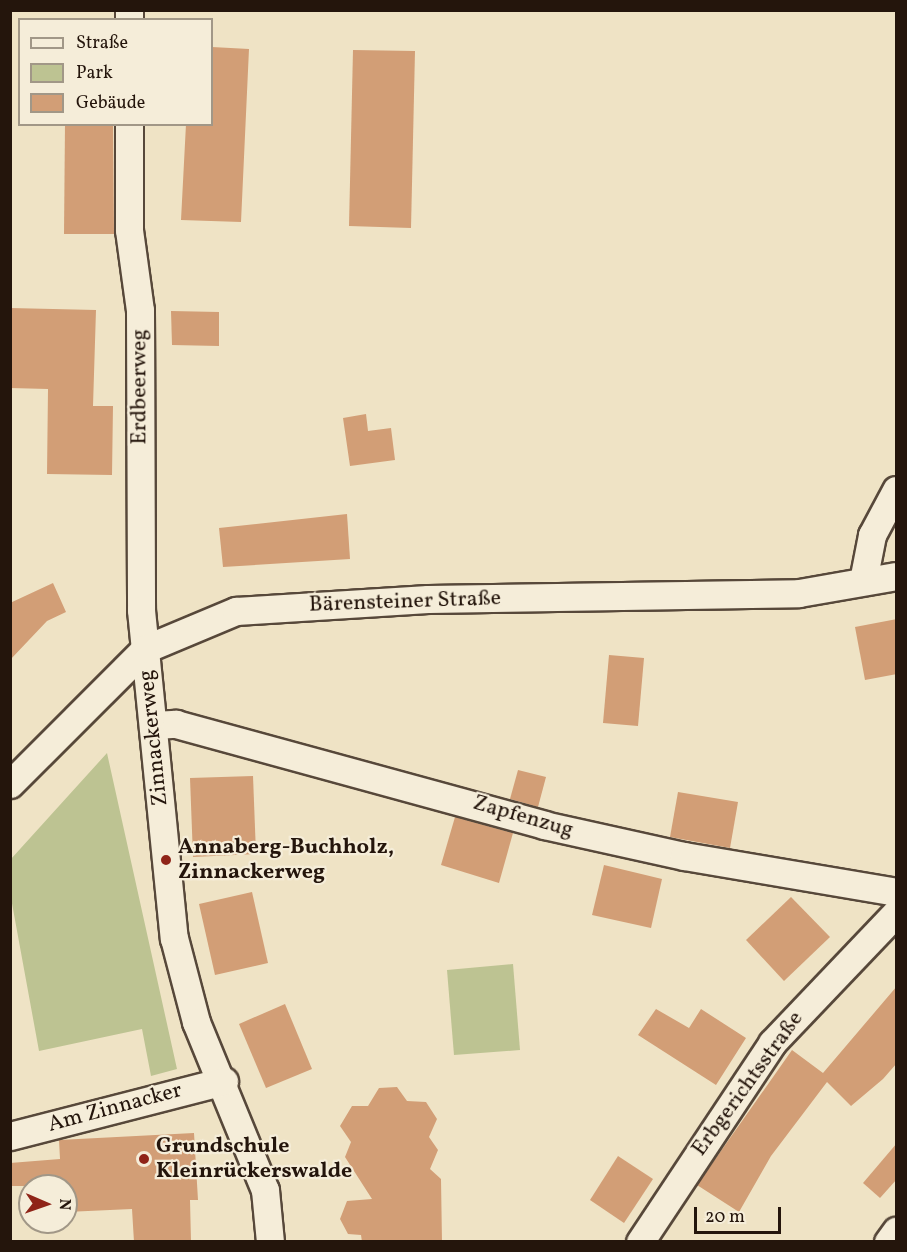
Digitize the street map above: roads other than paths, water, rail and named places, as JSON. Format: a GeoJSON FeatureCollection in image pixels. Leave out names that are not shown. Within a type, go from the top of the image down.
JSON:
{"type":"FeatureCollection","features":[{"type":"Feature","properties":{"kind":"street","name":"Erdbeerweg"},"geometry":{"type":"LineString","coordinates":[[129,126],[129,230],[140,310],[145,649]]}},
{"type":"Feature","properties":{"kind":"street"},"geometry":{"type":"LineString","coordinates":[[863,581],[872,535],[897,490]]}},
{"type":"Feature","properties":{"kind":"street","name":"Bärensteiner Straße"},"geometry":{"type":"LineString","coordinates":[[10,784],[145,649],[236,611],[428,599],[799,593],[897,576]]}},
{"type":"Feature","properties":{"kind":"street","name":"Zinnackerweg"},"geometry":{"type":"LineString","coordinates":[[145,649],[174,938],[196,1022],[224,1081],[265,1190],[270,1242]]}},
{"type":"Feature","properties":{"kind":"street","name":"Zapfenzug"},"geometry":{"type":"LineString","coordinates":[[154,725],[210,733],[544,825],[684,856],[897,892]]}},
{"type":"Feature","properties":{"kind":"street","name":"Erbgerichtsstraße"},"geometry":{"type":"LineString","coordinates":[[640,1242],[772,1043],[897,913]]}},
{"type":"Feature","properties":{"kind":"street","name":"Am Zinnacker"},"geometry":{"type":"LineString","coordinates":[[10,1136],[224,1081]]}},
{"type":"Feature","properties":{"kind":"street"},"geometry":{"type":"LineString","coordinates":[[888,1242],[897,1231]]}},
{"type":"Feature","properties":{"kind":"place","name":"Annaberg-Buchholz, Zinnackerweg"},"geometry":{"type":"Point","coordinates":[166,860]}},
{"type":"Feature","properties":{"kind":"place","name":"Grundschule Kleinrückerswalde"},"geometry":{"type":"Point","coordinates":[144,1159]}}]}
